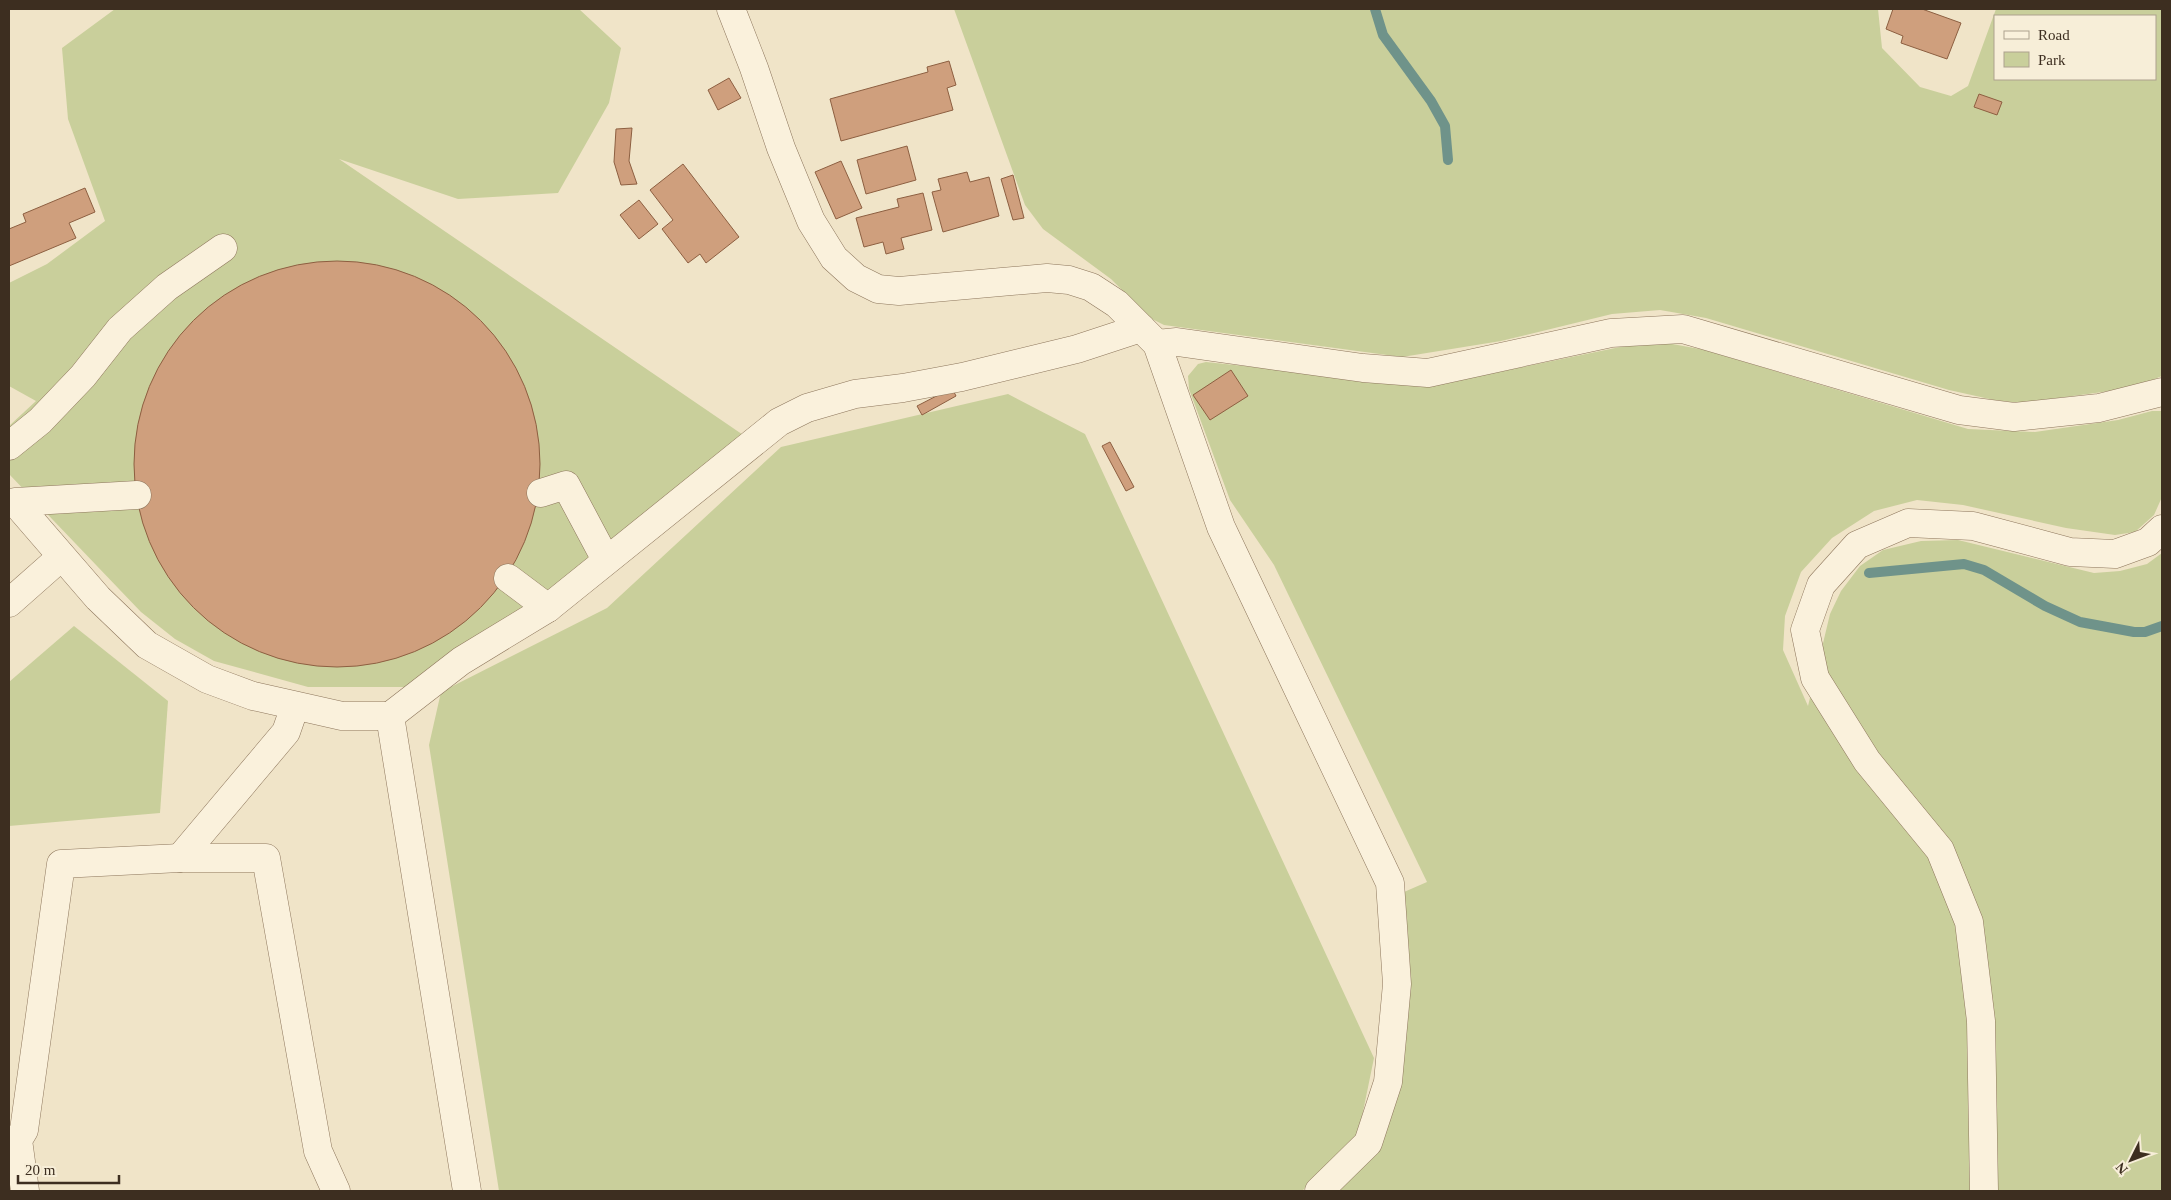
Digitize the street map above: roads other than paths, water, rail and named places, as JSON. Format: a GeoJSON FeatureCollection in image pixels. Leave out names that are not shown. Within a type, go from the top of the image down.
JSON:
{"type":"FeatureCollection","features":[{"type":"Feature","properties":{"kind":"street"},"geometry":{"type":"LineString","coordinates":[[730,9],[754,68],[781,148],[811,221],[834,258],[856,278],[878,289],[899,291],[1047,278],[1069,280],[1091,287],[1117,304],[1149,336],[1221,526],[1390,883],[1396,984],[1388,1082],[1368,1142],[1320,1191]]}},
{"type":"Feature","properties":{"kind":"street"},"geometry":{"type":"LineString","coordinates":[[9,446],[40,421],[77,382],[120,329],[167,287],[223,248]]}},
{"type":"Feature","properties":{"kind":"street"},"geometry":{"type":"LineString","coordinates":[[12,499],[98,598],[146,645],[207,679],[253,696],[342,716],[390,716],[461,661],[548,608],[779,422],[807,408],[855,394],[903,388],[1077,349],[1149,336],[1177,342],[1363,368],[1428,373],[1611,333],[1683,330],[1959,410],[2014,417],[2099,408],[2162,392]]}},
{"type":"Feature","properties":{"kind":"street"},"geometry":{"type":"LineString","coordinates":[[541,493],[566,485],[606,560]]}},
{"type":"Feature","properties":{"kind":"street"},"geometry":{"type":"LineString","coordinates":[[12,499],[137,495]]}},
{"type":"Feature","properties":{"kind":"street"},"geometry":{"type":"LineString","coordinates":[[1984,1191],[1981,1021],[1969,922],[1940,850],[1867,761],[1816,678],[1805,630],[1821,585],[1857,544],[1908,523],[1973,526],[2070,552],[2115,554],[2148,542],[2162,529]]}},
{"type":"Feature","properties":{"kind":"street"},"geometry":{"type":"LineString","coordinates":[[9,603],[61,557]]}},
{"type":"Feature","properties":{"kind":"street"},"geometry":{"type":"LineString","coordinates":[[508,578],[548,608]]}},
{"type":"Feature","properties":{"kind":"street"},"geometry":{"type":"LineString","coordinates":[[180,858],[286,732],[295,706]]}},
{"type":"Feature","properties":{"kind":"street"},"geometry":{"type":"LineString","coordinates":[[390,716],[467,1191]]}},
{"type":"Feature","properties":{"kind":"street"},"geometry":{"type":"LineString","coordinates":[[25,1191],[18,1140],[24,1130],[61,864],[180,858],[266,858],[318,1151],[336,1191]]}},
{"type":"Feature","properties":{"kind":"waterway"},"geometry":{"type":"LineString","coordinates":[[1375,9],[1383,35],[1431,101],[1445,126],[1448,160]]}},
{"type":"Feature","properties":{"kind":"waterway"},"geometry":{"type":"LineString","coordinates":[[1869,573],[1964,564],[1984,570],[2045,606],[2080,622],[2134,632],[2145,632],[2162,626]]}}]}
